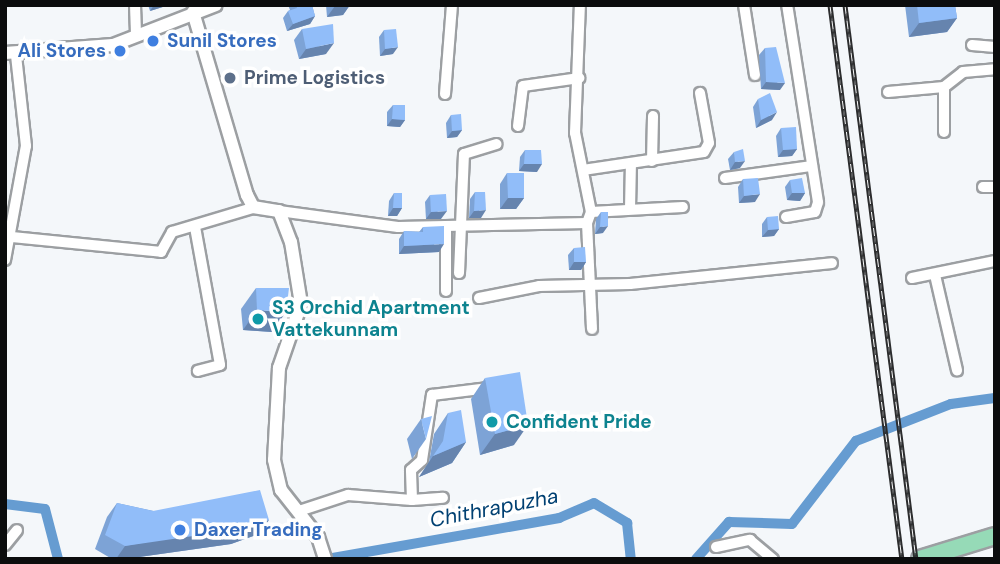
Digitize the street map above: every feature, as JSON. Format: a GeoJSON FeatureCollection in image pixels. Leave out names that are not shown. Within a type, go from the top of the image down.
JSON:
{"type":"FeatureCollection","features":[{"type":"Feature","properties":{"kind":"highway"},"geometry":{"type":"LineString","coordinates":[[920,559],[995,536]]}},
{"type":"Feature","properties":{"kind":"street"},"geometry":{"type":"LineString","coordinates":[[135,5],[136,36]]}},
{"type":"Feature","properties":{"kind":"street"},"geometry":{"type":"LineString","coordinates":[[5,260],[12,237],[9,203],[26,146],[11,54],[113,46],[216,5]]}},
{"type":"Feature","properties":{"kind":"street"},"geometry":{"type":"LineString","coordinates":[[445,94],[452,5]]}},
{"type":"Feature","properties":{"kind":"street"},"geometry":{"type":"LineString","coordinates":[[580,5],[575,133],[591,212],[587,223],[592,329]]}},
{"type":"Feature","properties":{"kind":"street"},"geometry":{"type":"LineString","coordinates":[[744,5],[755,75]]}},
{"type":"Feature","properties":{"kind":"street"},"geometry":{"type":"LineString","coordinates":[[786,217],[816,211],[812,166],[787,5]]}},
{"type":"Feature","properties":{"kind":"street"},"geometry":{"type":"LineString","coordinates":[[193,12],[257,208]]}},
{"type":"Feature","properties":{"kind":"street"},"geometry":{"type":"LineString","coordinates":[[972,45],[995,47]]}},
{"type":"Feature","properties":{"kind":"street"},"geometry":{"type":"LineString","coordinates":[[888,92],[944,87],[963,72],[995,69]]}},
{"type":"Feature","properties":{"kind":"street"},"geometry":{"type":"LineString","coordinates":[[518,126],[523,86],[579,78]]}},
{"type":"Feature","properties":{"kind":"street"},"geometry":{"type":"LineString","coordinates":[[944,87],[944,132]]}},
{"type":"Feature","properties":{"kind":"street"},"geometry":{"type":"LineString","coordinates":[[583,170],[704,152],[709,143],[699,93]]}},
{"type":"Feature","properties":{"kind":"street"},"geometry":{"type":"LineString","coordinates":[[652,160],[653,116]]}},
{"type":"Feature","properties":{"kind":"street"},"geometry":{"type":"LineString","coordinates":[[459,274],[464,154],[496,144]]}},
{"type":"Feature","properties":{"kind":"street"},"geometry":{"type":"LineString","coordinates":[[630,209],[631,163]]}},
{"type":"Feature","properties":{"kind":"street"},"geometry":{"type":"LineString","coordinates":[[725,178],[812,166]]}},
{"type":"Feature","properties":{"kind":"street"},"geometry":{"type":"LineString","coordinates":[[982,187],[995,187]]}},
{"type":"Feature","properties":{"kind":"street"},"geometry":{"type":"LineString","coordinates":[[591,212],[683,207]]}},
{"type":"Feature","properties":{"kind":"street"},"geometry":{"type":"LineString","coordinates":[[12,237],[161,251],[172,232],[257,208],[345,216],[364,225],[587,223]]}},
{"type":"Feature","properties":{"kind":"street"},"geometry":{"type":"LineString","coordinates":[[279,211],[291,242],[301,304],[279,368],[274,460],[281,490],[318,537],[325,559]]}},
{"type":"Feature","properties":{"kind":"street"},"geometry":{"type":"LineString","coordinates":[[446,226],[446,291]]}},
{"type":"Feature","properties":{"kind":"street"},"geometry":{"type":"LineString","coordinates":[[195,227],[220,365],[198,371]]}},
{"type":"Feature","properties":{"kind":"street"},"geometry":{"type":"LineString","coordinates":[[912,278],[995,261]]}},
{"type":"Feature","properties":{"kind":"street"},"geometry":{"type":"LineString","coordinates":[[480,298],[539,286],[590,286],[832,263]]}},
{"type":"Feature","properties":{"kind":"street"},"geometry":{"type":"LineString","coordinates":[[935,275],[957,370]]}},
{"type":"Feature","properties":{"kind":"street"},"geometry":{"type":"LineString","coordinates":[[412,500],[411,470],[422,460],[432,395],[509,384]]}},
{"type":"Feature","properties":{"kind":"street"},"geometry":{"type":"LineString","coordinates":[[299,511],[348,495],[412,500],[443,498]]}},
{"type":"Feature","properties":{"kind":"street"},"geometry":{"type":"LineString","coordinates":[[5,545],[17,530]]}},
{"type":"Feature","properties":{"kind":"street"},"geometry":{"type":"LineString","coordinates":[[716,547],[750,540],[773,559]]}},
{"type":"Feature","properties":{"kind":"building"},"geometry":{"type":"Polygon","coordinates":[[[296,5],[312,5],[315,16],[293,24],[288,11],[297,8],[296,5]]]}},
{"type":"Feature","properties":{"kind":"building"},"geometry":{"type":"Polygon","coordinates":[[[917,5],[955,5],[957,18],[919,23],[917,5]]]}},
{"type":"Feature","properties":{"kind":"building"},"geometry":{"type":"Polygon","coordinates":[[[333,24],[334,43],[306,49],[302,29],[333,24]]]}},
{"type":"Feature","properties":{"kind":"building"},"geometry":{"type":"Polygon","coordinates":[[[396,29],[398,47],[385,49],[384,30],[396,29]]]}},
{"type":"Feature","properties":{"kind":"building"},"geometry":{"type":"Polygon","coordinates":[[[776,47],[785,83],[766,82],[765,48],[776,47]]]}},
{"type":"Feature","properties":{"kind":"building"},"geometry":{"type":"Polygon","coordinates":[[[770,93],[777,112],[761,120],[758,99],[770,93]]]}},
{"type":"Feature","properties":{"kind":"building"},"geometry":{"type":"Polygon","coordinates":[[[393,105],[405,105],[405,120],[392,119],[393,105]]]}},
{"type":"Feature","properties":{"kind":"building"},"geometry":{"type":"Polygon","coordinates":[[[461,114],[462,130],[452,131],[451,115],[461,114]]]}},
{"type":"Feature","properties":{"kind":"building"},"geometry":{"type":"Polygon","coordinates":[[[796,127],[797,149],[783,150],[781,128],[796,127]]]}},
{"type":"Feature","properties":{"kind":"building"},"geometry":{"type":"Polygon","coordinates":[[[743,149],[745,161],[735,162],[734,152],[743,149]]]}},
{"type":"Feature","properties":{"kind":"building"},"geometry":{"type":"Polygon","coordinates":[[[525,150],[541,150],[542,164],[524,164],[525,150]]]}},
{"type":"Feature","properties":{"kind":"building"},"geometry":{"type":"Polygon","coordinates":[[[507,173],[524,173],[524,198],[508,198],[507,173]]]}},
{"type":"Feature","properties":{"kind":"building"},"geometry":{"type":"Polygon","coordinates":[[[758,178],[760,194],[744,196],[743,179],[758,178]]]}},
{"type":"Feature","properties":{"kind":"building"},"geometry":{"type":"Polygon","coordinates":[[[802,178],[805,193],[792,193],[790,180],[802,178]]]}},
{"type":"Feature","properties":{"kind":"building"},"geometry":{"type":"Polygon","coordinates":[[[475,192],[485,192],[486,210],[474,211],[475,192]]]}},
{"type":"Feature","properties":{"kind":"building"},"geometry":{"type":"Polygon","coordinates":[[[394,193],[402,193],[402,208],[393,208],[394,193]]]}},
{"type":"Feature","properties":{"kind":"building"},"geometry":{"type":"Polygon","coordinates":[[[446,194],[447,211],[431,212],[430,195],[446,194]]]}},
{"type":"Feature","properties":{"kind":"building"},"geometry":{"type":"Polygon","coordinates":[[[601,212],[608,212],[608,226],[600,227],[601,212]]]}},
{"type":"Feature","properties":{"kind":"building"},"geometry":{"type":"Polygon","coordinates":[[[778,216],[779,229],[768,230],[767,217],[778,216]]]}},
{"type":"Feature","properties":{"kind":"building"},"geometry":{"type":"Polygon","coordinates":[[[444,226],[444,244],[404,246],[404,231],[423,232],[423,227],[444,226]]]}},
{"type":"Feature","properties":{"kind":"building"},"geometry":{"type":"Polygon","coordinates":[[[585,247],[586,262],[574,262],[574,248],[585,247]]]}},
{"type":"Feature","properties":{"kind":"building"},"geometry":{"type":"Polygon","coordinates":[[[256,288],[289,288],[286,312],[257,310],[256,288]]]}},
{"type":"Feature","properties":{"kind":"building"},"geometry":{"type":"Polygon","coordinates":[[[520,372],[528,425],[495,434],[485,378],[520,372]]]}},
{"type":"Feature","properties":{"kind":"building"},"geometry":{"type":"Polygon","coordinates":[[[461,410],[466,442],[433,456],[443,441],[448,413],[461,410]]]}},
{"type":"Feature","properties":{"kind":"building"},"geometry":{"type":"Polygon","coordinates":[[[432,416],[426,439],[421,419],[432,416]]]}},
{"type":"Feature","properties":{"kind":"building"},"geometry":{"type":"Polygon","coordinates":[[[260,490],[269,520],[241,529],[125,546],[105,535],[117,503],[153,511],[260,490]]]}},
{"type":"Feature","properties":{"kind":"waterway","name":"Chithrapuzha"},"geometry":{"type":"LineString","coordinates":[[696,559],[729,522],[792,524],[856,441],[951,404],[995,398]]}},
{"type":"Feature","properties":{"kind":"waterway","name":"Chithrapuzha"},"geometry":{"type":"LineString","coordinates":[[327,559],[559,518],[594,503],[627,523],[631,559]]}},
{"type":"Feature","properties":{"kind":"waterway","name":"Chithrapuzha"},"geometry":{"type":"LineString","coordinates":[[5,504],[45,509],[58,559]]}},
{"type":"Feature","properties":{"kind":"railway"},"geometry":{"type":"LineString","coordinates":[[830,5],[902,559]]}},
{"type":"Feature","properties":{"kind":"railway"},"geometry":{"type":"LineString","coordinates":[[845,5],[916,559]]}},
{"type":"Feature","properties":{"kind":"place","name":"Sunil Stores"},"geometry":{"type":"Point","coordinates":[153,41]}},
{"type":"Feature","properties":{"kind":"place","name":"Ali Stores"},"geometry":{"type":"Point","coordinates":[120,51]}},
{"type":"Feature","properties":{"kind":"place","name":"Prime Logistics"},"geometry":{"type":"Point","coordinates":[230,78]}},
{"type":"Feature","properties":{"kind":"place","name":"S3 Orchid Apartment Vattekunnam"},"geometry":{"type":"Point","coordinates":[258,319]}},
{"type":"Feature","properties":{"kind":"place","name":"Confident Pride"},"geometry":{"type":"Point","coordinates":[492,422]}},
{"type":"Feature","properties":{"kind":"place","name":"Daxer Trading"},"geometry":{"type":"Point","coordinates":[180,530]}}]}
